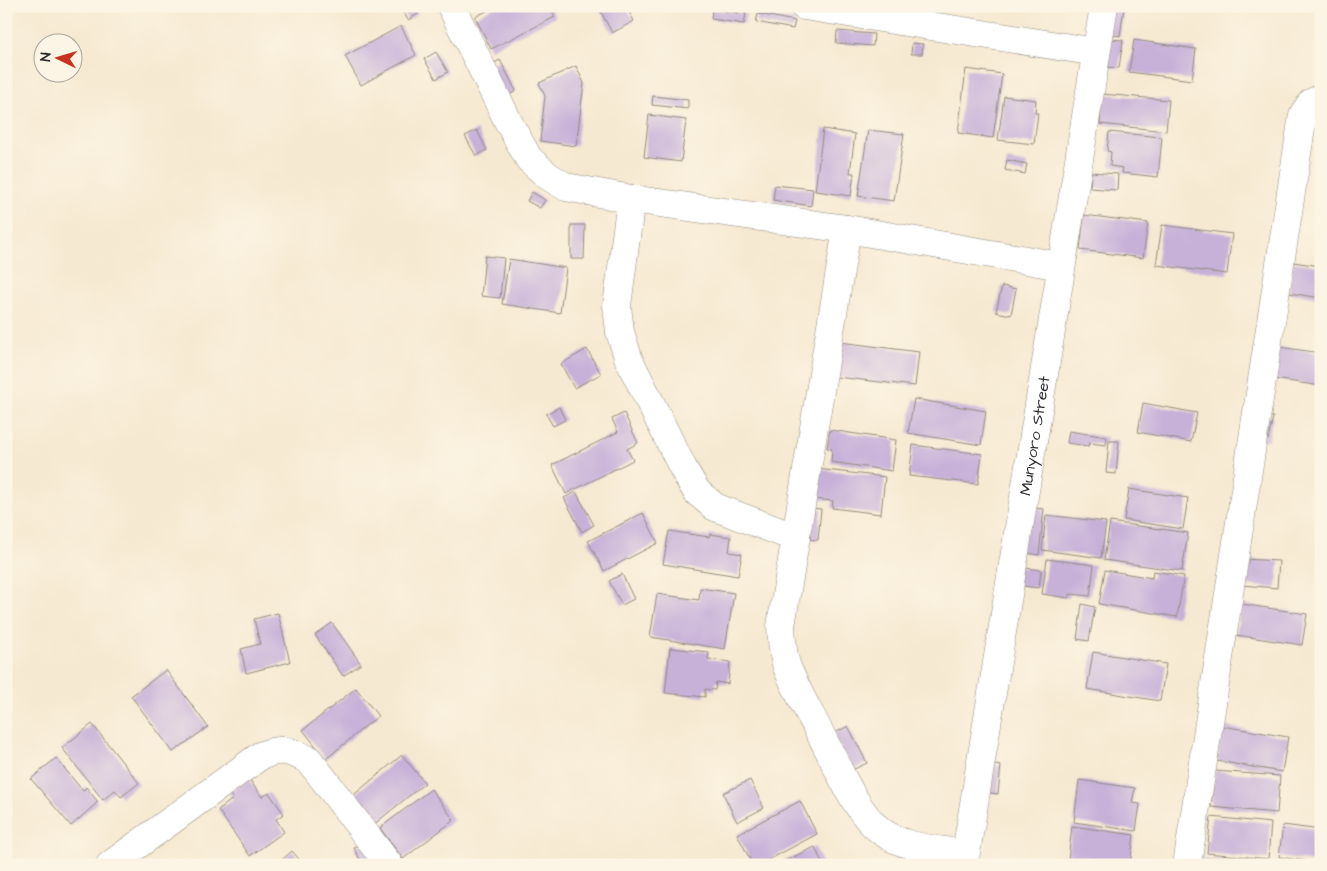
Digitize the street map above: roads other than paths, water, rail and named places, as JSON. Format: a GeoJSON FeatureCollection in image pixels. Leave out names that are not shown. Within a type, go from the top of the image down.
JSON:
{"type":"FeatureCollection","features":[{"type":"Feature","properties":{"kind":"street"},"geometry":{"type":"LineString","coordinates":[[452,6],[510,125],[530,159],[548,176],[566,186],[631,199],[847,229],[1061,266]]}},
{"type":"Feature","properties":{"kind":"street"},"geometry":{"type":"LineString","coordinates":[[804,6],[1096,52]]}},
{"type":"Feature","properties":{"kind":"street","name":"Munyoro Street"},"geometry":{"type":"LineString","coordinates":[[964,859],[1104,6]]}},
{"type":"Feature","properties":{"kind":"street"},"geometry":{"type":"LineString","coordinates":[[1187,865],[1303,115],[1311,103],[1321,98]]}},
{"type":"Feature","properties":{"kind":"street"},"geometry":{"type":"LineString","coordinates":[[631,199],[617,306],[620,332],[633,368],[697,492],[715,507],[796,538]]}},
{"type":"Feature","properties":{"kind":"street"},"geometry":{"type":"LineString","coordinates":[[847,229],[781,626],[782,647],[787,666],[796,687],[868,820],[882,832],[900,842],[964,859]]}},
{"type":"Feature","properties":{"kind":"street"},"geometry":{"type":"LineString","coordinates":[[110,865],[260,756],[275,750],[291,751],[309,760],[389,865]]}}]}
